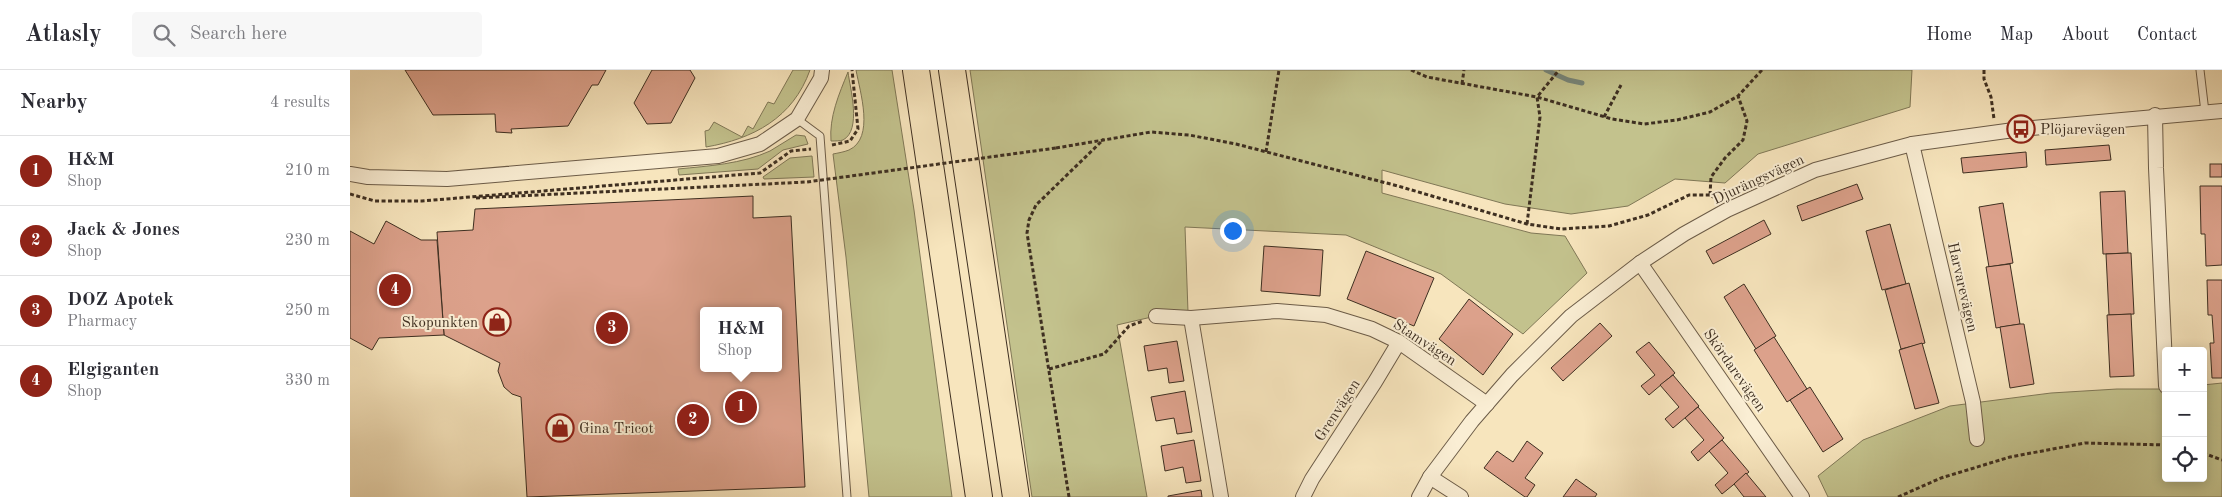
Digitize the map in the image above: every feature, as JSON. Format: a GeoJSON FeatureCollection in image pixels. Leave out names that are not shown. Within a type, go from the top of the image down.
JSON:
{"type":"FeatureCollection","features":[{"type":"Feature","properties":{"kind":"highway"},"geometry":{"type":"LineString","coordinates":[[916,70],[979,497]]}},
{"type":"Feature","properties":{"kind":"highway"},"geometry":{"type":"LineString","coordinates":[[952,70],[1016,497]]}},
{"type":"Feature","properties":{"kind":"street"},"geometry":{"type":"LineString","coordinates":[[350,174],[368,177],[446,179],[718,156],[760,144],[797,120],[821,78],[822,70]]}},
{"type":"Feature","properties":{"kind":"street","name":"Djurängsvägen"},"geometry":{"type":"LineString","coordinates":[[1419,497],[1430,477],[1512,375],[1571,316],[1640,263],[1684,234],[1727,210],[1815,170],[1912,144],[1996,132],[2156,115],[2222,111]]}},
{"type":"Feature","properties":{"kind":"street"},"geometry":{"type":"LineString","coordinates":[[2156,115],[2156,168],[2164,347]]}},
{"type":"Feature","properties":{"kind":"street","name":"Harvarevägen"},"geometry":{"type":"LineString","coordinates":[[1912,144],[1971,392],[1977,439]]}},
{"type":"Feature","properties":{"kind":"street","name":"Skördarevägen"},"geometry":{"type":"LineString","coordinates":[[1640,263],[1802,497]]}},
{"type":"Feature","properties":{"kind":"street","name":"Stamvägen"},"geometry":{"type":"LineString","coordinates":[[1156,316],[1191,318],[1277,311],[1326,316],[1372,329],[1399,342],[1488,404]]}},
{"type":"Feature","properties":{"kind":"street"},"geometry":{"type":"LineString","coordinates":[[1191,318],[1221,497]]}},
{"type":"Feature","properties":{"kind":"street","name":"Grenvägen"},"geometry":{"type":"LineString","coordinates":[[1303,497],[1312,479],[1399,342]]}},
{"type":"Feature","properties":{"kind":"street"},"geometry":{"type":"LineString","coordinates":[[1430,477],[1461,497]]}},
{"type":"Feature","properties":{"kind":"lane"},"geometry":{"type":"LineString","coordinates":[[2200,70],[2205,112]]}},
{"type":"Feature","properties":{"kind":"lane"},"geometry":{"type":"LineString","coordinates":[[797,120],[820,136],[847,497]]}},
{"type":"Feature","properties":{"kind":"path"},"geometry":{"type":"LineString","coordinates":[[1266,152],[1279,70]]}},
{"type":"Feature","properties":{"kind":"path"},"geometry":{"type":"LineString","coordinates":[[1411,70],[1426,77],[1537,97],[1604,117],[1644,124],[1677,120],[1710,112],[1738,96],[1762,70]]}},
{"type":"Feature","properties":{"kind":"path"},"geometry":{"type":"LineString","coordinates":[[1462,84],[1464,70]]}},
{"type":"Feature","properties":{"kind":"path"},"geometry":{"type":"LineString","coordinates":[[1527,224],[1540,117],[1537,97],[1559,70]]}},
{"type":"Feature","properties":{"kind":"path"},"geometry":{"type":"LineString","coordinates":[[1984,70],[1984,79],[1991,97],[1996,132]]}},
{"type":"Feature","properties":{"kind":"path"},"geometry":{"type":"LineString","coordinates":[[1604,117],[1622,85]]}},
{"type":"Feature","properties":{"kind":"path"},"geometry":{"type":"LineString","coordinates":[[1710,195],[1711,177],[1725,158],[1743,140],[1748,121],[1738,96]]}},
{"type":"Feature","properties":{"kind":"path"},"geometry":{"type":"LineString","coordinates":[[350,194],[376,201],[422,201],[807,182],[1056,148],[1151,132],[1189,135],[1266,152],[1398,186],[1527,224],[1561,229],[1609,226],[1648,215],[1689,195],[1710,195],[1722,201],[1727,210]]}},
{"type":"Feature","properties":{"kind":"path"},"geometry":{"type":"LineString","coordinates":[[1069,497],[1027,233],[1029,220],[1036,205],[1105,139]]}},
{"type":"Feature","properties":{"kind":"path"},"geometry":{"type":"LineString","coordinates":[[1048,369],[1104,354],[1129,326],[1156,316]]}},
{"type":"Feature","properties":{"kind":"path"},"geometry":{"type":"LineString","coordinates":[[1898,497],[1941,478],[2010,457],[2085,444],[2162,445]]}},
{"type":"Feature","properties":{"kind":"path"},"geometry":{"type":"LineString","coordinates":[[2207,454],[2222,460]]}},
{"type":"Feature","properties":{"kind":"shaded area"},"geometry":{"type":"Polygon","coordinates":[[[793,70],[810,70],[803,87],[782,113],[769,124],[755,132],[740,138],[706,147],[705,131],[709,130],[714,122],[742,137],[748,126],[753,129],[768,102],[774,104],[793,70]]]}},
{"type":"Feature","properties":{"kind":"shaded area"},"geometry":{"type":"Polygon","coordinates":[[[856,70],[892,70],[914,210],[952,497],[869,497],[846,257],[833,154],[849,150],[857,144],[862,136],[864,114],[856,70]]]}},
{"type":"Feature","properties":{"kind":"shaded area"},"geometry":{"type":"Polygon","coordinates":[[[970,70],[1912,70],[1910,107],[1758,154],[1725,183],[1675,179],[1628,206],[1571,214],[1505,204],[1382,170],[1382,193],[1531,233],[1565,236],[1587,273],[1523,334],[1441,274],[1346,235],[1185,227],[1188,312],[1156,316],[1117,325],[1147,497],[1032,497],[970,70]]]}},
{"type":"Feature","properties":{"kind":"shaded area"},"geometry":{"type":"Polygon","coordinates":[[[848,72],[853,108],[852,127],[849,135],[843,140],[831,141],[833,114],[848,72]]]}},
{"type":"Feature","properties":{"kind":"shaded area"},"geometry":{"type":"Polygon","coordinates":[[[796,135],[805,136],[808,144],[783,150],[758,169],[679,175],[678,169],[725,164],[748,159],[770,151],[796,135]]]}},
{"type":"Feature","properties":{"kind":"shaded area"},"geometry":{"type":"Polygon","coordinates":[[[812,156],[814,177],[764,179],[763,177],[790,158],[812,156]]]}},
{"type":"Feature","properties":{"kind":"shaded area"},"geometry":{"type":"Polygon","coordinates":[[[2222,383],[2222,497],[1828,497],[1818,476],[1863,440],[1950,406],[2051,393],[2117,389],[2162,389],[2162,482],[2207,482],[2207,385],[2222,383]]]}},
{"type":"Feature","properties":{"kind":"building"},"geometry":{"type":"Polygon","coordinates":[[[405,70],[606,70],[598,85],[592,85],[568,126],[511,129],[512,133],[496,132],[495,114],[433,115],[405,70]]]}},
{"type":"Feature","properties":{"kind":"building"},"geometry":{"type":"Polygon","coordinates":[[[652,70],[690,70],[695,78],[671,123],[647,124],[634,103],[652,70]]]}},
{"type":"Feature","properties":{"kind":"building"},"geometry":{"type":"Polygon","coordinates":[[[2109,145],[2111,160],[2046,165],[2045,150],[2109,145]]]}},
{"type":"Feature","properties":{"kind":"building"},"geometry":{"type":"Polygon","coordinates":[[[2026,152],[2027,167],[1963,173],[1961,158],[2026,152]]]}},
{"type":"Feature","properties":{"kind":"building"},"geometry":{"type":"Polygon","coordinates":[[[2210,164],[2222,164],[2222,177],[2210,177],[2210,164]]]}},
{"type":"Feature","properties":{"kind":"building"},"geometry":{"type":"Polygon","coordinates":[[[1857,184],[1863,199],[1802,221],[1797,206],[1857,184]]]}},
{"type":"Feature","properties":{"kind":"building"},"geometry":{"type":"Polygon","coordinates":[[[2200,186],[2222,186],[2222,265],[2206,266],[2205,234],[2201,234],[2200,186]]]}},
{"type":"Feature","properties":{"kind":"building"},"geometry":{"type":"Polygon","coordinates":[[[2125,191],[2128,253],[2103,254],[2100,192],[2125,191]]]}},
{"type":"Feature","properties":{"kind":"building"},"geometry":{"type":"Polygon","coordinates":[[[753,196],[753,218],[791,216],[805,487],[527,497],[521,397],[512,394],[504,387],[498,371],[500,363],[444,335],[437,232],[473,230],[475,209],[753,196]]]}},
{"type":"Feature","properties":{"kind":"building"},"geometry":{"type":"Polygon","coordinates":[[[2003,203],[2013,263],[1989,267],[1979,207],[2003,203]]]}},
{"type":"Feature","properties":{"kind":"building"},"geometry":{"type":"Polygon","coordinates":[[[1764,220],[1771,234],[1713,264],[1706,251],[1764,220]]]}},
{"type":"Feature","properties":{"kind":"building"},"geometry":{"type":"Polygon","coordinates":[[[386,221],[421,240],[437,240],[444,335],[379,338],[372,350],[350,338],[350,231],[374,244],[386,221]]]}},
{"type":"Feature","properties":{"kind":"building"},"geometry":{"type":"Polygon","coordinates":[[[1890,224],[1906,284],[1882,290],[1866,231],[1890,224]]]}},
{"type":"Feature","properties":{"kind":"building"},"geometry":{"type":"Polygon","coordinates":[[[1264,246],[1323,250],[1320,296],[1261,291],[1264,246]]]}},
{"type":"Feature","properties":{"kind":"building"},"geometry":{"type":"Polygon","coordinates":[[[1366,251],[1434,278],[1414,326],[1347,299],[1366,251]]]}},
{"type":"Feature","properties":{"kind":"building"},"geometry":{"type":"Polygon","coordinates":[[[2131,253],[2134,314],[2109,315],[2106,254],[2131,253]]]}},
{"type":"Feature","properties":{"kind":"building"},"geometry":{"type":"Polygon","coordinates":[[[2010,264],[2020,324],[1996,328],[1986,267],[2010,264]]]}},
{"type":"Feature","properties":{"kind":"building"},"geometry":{"type":"Polygon","coordinates":[[[2207,280],[2222,280],[2222,378],[2212,378],[2210,343],[2214,343],[2212,315],[2208,315],[2207,280]]]}},
{"type":"Feature","properties":{"kind":"building"},"geometry":{"type":"Polygon","coordinates":[[[1909,283],[1925,343],[1901,349],[1885,290],[1909,283]]]}},
{"type":"Feature","properties":{"kind":"building"},"geometry":{"type":"Polygon","coordinates":[[[1744,284],[1776,336],[1756,349],[1724,297],[1744,284]]]}},
{"type":"Feature","properties":{"kind":"building"},"geometry":{"type":"Polygon","coordinates":[[[1469,299],[1513,334],[1483,375],[1439,339],[1469,299]]]}},
{"type":"Feature","properties":{"kind":"building"},"geometry":{"type":"Polygon","coordinates":[[[2131,314],[2134,376],[2110,377],[2107,315],[2131,314]]]}},
{"type":"Feature","properties":{"kind":"building"},"geometry":{"type":"Polygon","coordinates":[[[1600,323],[1612,336],[1563,381],[1551,368],[1600,323]]]}},
{"type":"Feature","properties":{"kind":"building"},"geometry":{"type":"Polygon","coordinates":[[[2024,324],[2034,384],[2010,388],[2000,327],[2024,324]]]}},
{"type":"Feature","properties":{"kind":"building"},"geometry":{"type":"Polygon","coordinates":[[[1774,337],[1807,389],[1787,402],[1754,350],[1774,337]]]}},
{"type":"Feature","properties":{"kind":"building"},"geometry":{"type":"Polygon","coordinates":[[[1177,341],[1184,381],[1169,383],[1167,368],[1148,371],[1144,346],[1177,341]]]}},
{"type":"Feature","properties":{"kind":"building"},"geometry":{"type":"Polygon","coordinates":[[[1649,342],[1675,373],[1649,395],[1641,386],[1655,375],[1636,352],[1649,342]]]}},
{"type":"Feature","properties":{"kind":"building"},"geometry":{"type":"Polygon","coordinates":[[[1922,343],[1939,403],[1915,409],[1899,350],[1922,343]]]}},
{"type":"Feature","properties":{"kind":"building"},"geometry":{"type":"Polygon","coordinates":[[[1673,375],[1699,406],[1673,428],[1665,419],[1679,407],[1660,385],[1673,375]]]}},
{"type":"Feature","properties":{"kind":"building"},"geometry":{"type":"Polygon","coordinates":[[[1810,387],[1843,439],[1823,452],[1790,400],[1810,387]]]}},
{"type":"Feature","properties":{"kind":"building"},"geometry":{"type":"Polygon","coordinates":[[[1185,391],[1192,432],[1177,434],[1174,418],[1156,421],[1151,397],[1185,391]]]}},
{"type":"Feature","properties":{"kind":"building"},"geometry":{"type":"Polygon","coordinates":[[[1698,407],[1724,438],[1698,461],[1691,452],[1704,440],[1685,418],[1698,407]]]}},
{"type":"Feature","properties":{"kind":"building"},"geometry":{"type":"Polygon","coordinates":[[[1194,440],[1201,481],[1186,483],[1183,467],[1165,471],[1161,446],[1194,440]]]}},
{"type":"Feature","properties":{"kind":"building"},"geometry":{"type":"Polygon","coordinates":[[[1722,440],[1749,472],[1722,494],[1715,485],[1728,473],[1709,451],[1722,440]]]}},
{"type":"Feature","properties":{"kind":"building"},"geometry":{"type":"Polygon","coordinates":[[[1527,441],[1543,453],[1525,478],[1535,485],[1527,497],[1525,497],[1484,468],[1497,451],[1513,462],[1527,441]]]}},
{"type":"Feature","properties":{"kind":"building"},"geometry":{"type":"Polygon","coordinates":[[[1746,473],[1766,497],[1744,497],[1734,484],[1746,473]]]}},
{"type":"Feature","properties":{"kind":"building"},"geometry":{"type":"Polygon","coordinates":[[[1576,479],[1597,494],[1595,497],[1563,497],[1576,479]]]}},
{"type":"Feature","properties":{"kind":"building"},"geometry":{"type":"Polygon","coordinates":[[[1201,490],[1202,497],[1168,497],[1168,496],[1201,490]]]}},
{"type":"Feature","properties":{"kind":"waterway"},"geometry":{"type":"LineString","coordinates":[[1546,70],[1568,80],[1582,83]]}},
{"type":"Feature","properties":{"kind":"place","name":"Plöjarevägen"},"geometry":{"type":"Point","coordinates":[2021,129]}},
{"type":"Feature","properties":{"kind":"place","name":"Elgiganten"},"geometry":{"type":"Point","coordinates":[395,290]}},
{"type":"Feature","properties":{"kind":"place","name":"Skopunkten"},"geometry":{"type":"Point","coordinates":[497,322]}},
{"type":"Feature","properties":{"kind":"place","name":"DOZ Apotek"},"geometry":{"type":"Point","coordinates":[612,328]}},
{"type":"Feature","properties":{"kind":"place","name":"H&M"},"geometry":{"type":"Point","coordinates":[741,407]}},
{"type":"Feature","properties":{"kind":"place","name":"Jack & Jones"},"geometry":{"type":"Point","coordinates":[693,420]}},
{"type":"Feature","properties":{"kind":"place","name":"Gina Tricot"},"geometry":{"type":"Point","coordinates":[560,428]}}]}
